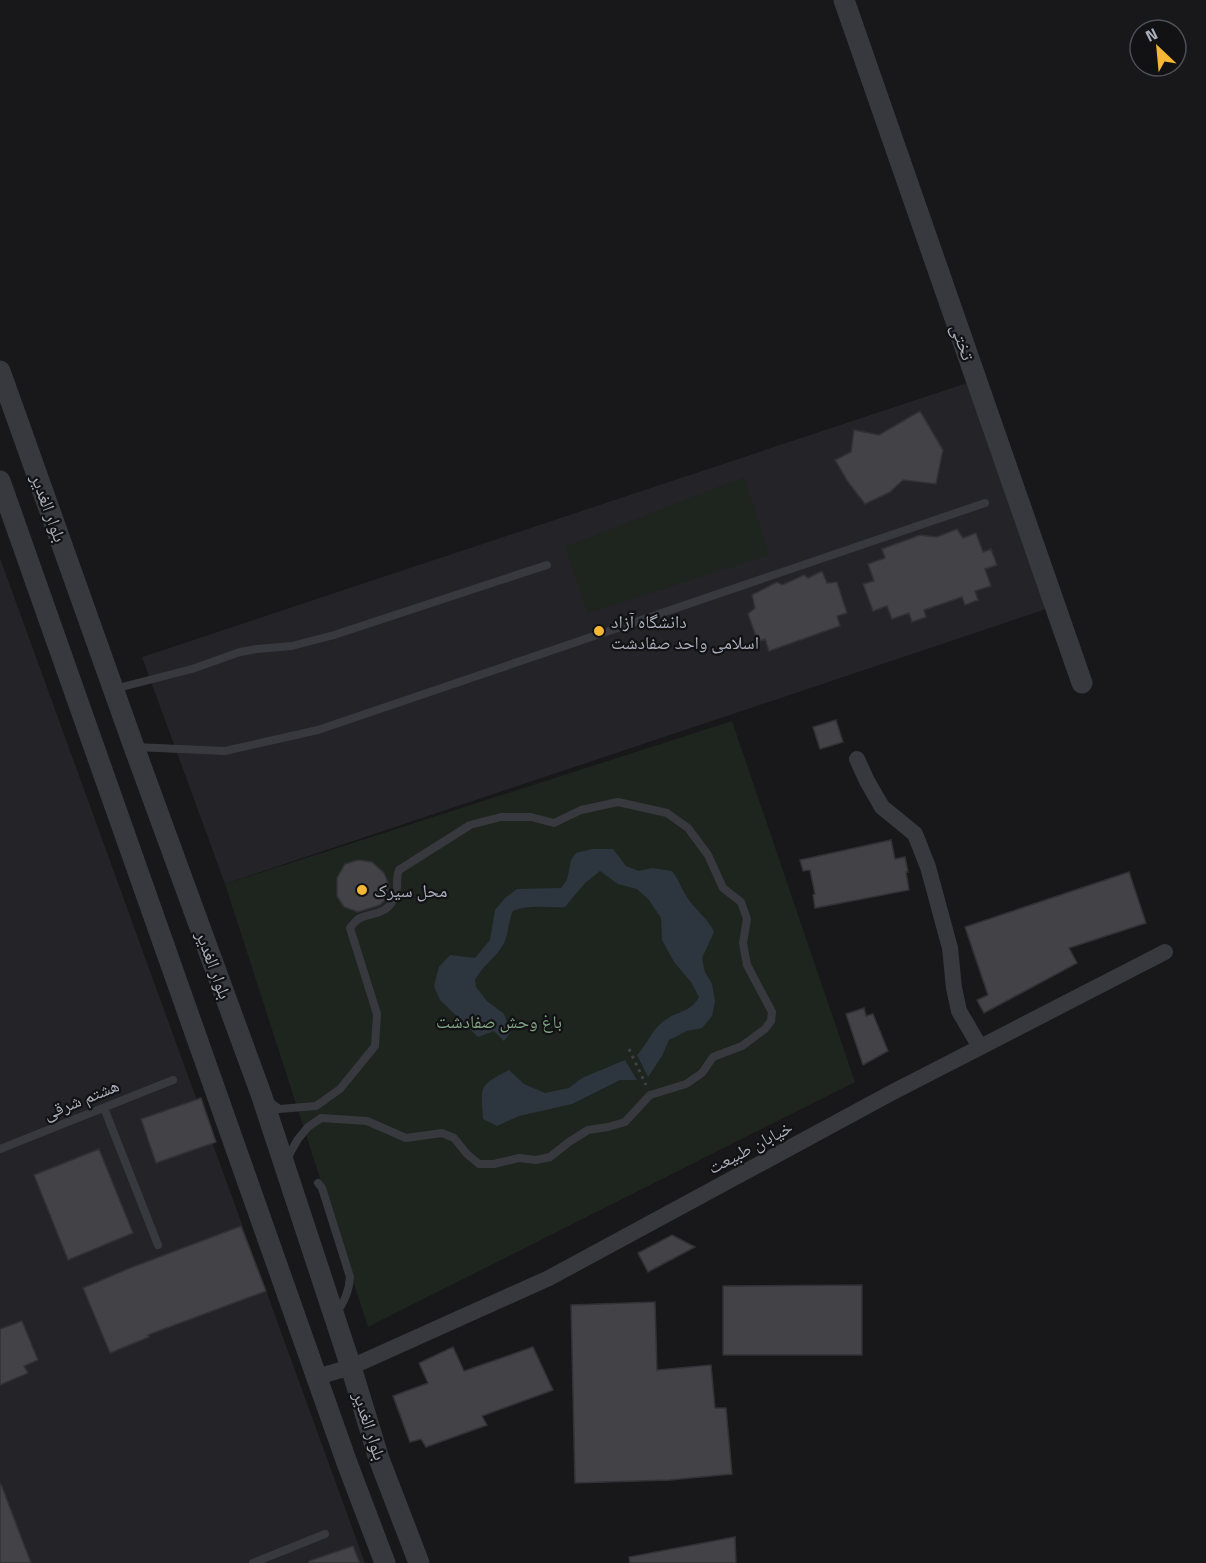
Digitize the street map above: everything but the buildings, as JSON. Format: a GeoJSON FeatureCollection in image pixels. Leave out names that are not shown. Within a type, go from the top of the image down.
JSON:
{"type":"FeatureCollection","features":[{"type":"Feature","properties":{"kind":"street","name":"تختی"},"geometry":{"type":"LineString","coordinates":[[844,0],[1082,683]]}},
{"type":"Feature","properties":{"kind":"street","name":"بلوار الغدیر"},"geometry":{"type":"LineString","coordinates":[[0,370],[261,1094],[379,1458],[419,1563]]}},
{"type":"Feature","properties":{"kind":"street","name":"بلوار الغدیر"},"geometry":{"type":"LineString","coordinates":[[0,481],[347,1463],[385,1563]]}},
{"type":"Feature","properties":{"kind":"street"},"geometry":{"type":"LineString","coordinates":[[857,759],[882,807],[915,834],[928,867],[950,948],[959,1011],[981,1047]]}},
{"type":"Feature","properties":{"kind":"street","name":"خیابان طبیعت"},"geometry":{"type":"LineString","coordinates":[[317,1377],[351,1367],[549,1278],[891,1093],[1165,952]]}},
{"type":"Feature","properties":{"kind":"street"},"geometry":{"type":"LineString","coordinates":[[347,1463],[379,1458]]}},
{"type":"Feature","properties":{"kind":"lane"},"geometry":{"type":"LineString","coordinates":[[134,747],[225,751],[318,730],[985,504]]}},
{"type":"Feature","properties":{"kind":"lane"},"geometry":{"type":"LineString","coordinates":[[114,689],[192,669],[240,652],[292,646],[334,635],[547,565]]}},
{"type":"Feature","properties":{"kind":"lane"},"geometry":{"type":"LineString","coordinates":[[261,1094],[279,1109],[316,1106],[340,1089],[375,1046],[376,1014],[350,928],[358,919],[385,910],[395,898],[398,887],[396,877],[399,870],[470,825],[501,816],[531,817],[554,823],[581,810],[618,802],[667,813],[688,828],[708,855],[723,888],[741,902],[747,919],[743,943],[747,965],[772,1012],[771,1021],[765,1029],[742,1046],[713,1057],[702,1073],[686,1084],[650,1095],[625,1122],[588,1130],[550,1157],[536,1160],[519,1158],[494,1164],[479,1164],[454,1138],[442,1133],[406,1138],[367,1121],[321,1118],[308,1127],[298,1139],[290,1153],[286,1167]]}},
{"type":"Feature","properties":{"kind":"lane","name":"هشتم شرقی"},"geometry":{"type":"LineString","coordinates":[[0,1149],[173,1080]]}},
{"type":"Feature","properties":{"kind":"lane"},"geometry":{"type":"LineString","coordinates":[[104,1108],[158,1245]]}},
{"type":"Feature","properties":{"kind":"lane"},"geometry":{"type":"LineString","coordinates":[[318,1183],[322,1188],[350,1277],[350,1289],[334,1317]]}},
{"type":"Feature","properties":{"kind":"lane"},"geometry":{"type":"LineString","coordinates":[[253,1563],[326,1534]]}},
{"type":"Feature","properties":{"kind":"path"},"geometry":{"type":"LineString","coordinates":[[629,1049],[650,1095]]}},
{"type":"Feature","properties":{"kind":"shaded area","name":"دانشگاه آزاد اسلامی واحد صفادشت"},"geometry":{"type":"Polygon","coordinates":[[[973,381],[1055,606],[225,884],[142,657],[973,381]]]}},
{"type":"Feature","properties":{"kind":"shaded area"},"geometry":{"type":"Polygon","coordinates":[[[0,558],[365,1563],[0,1563],[0,558]]]}},
{"type":"Feature","properties":{"kind":"shaded area"},"geometry":{"type":"Polygon","coordinates":[[[592,849],[613,849],[626,866],[639,871],[652,868],[672,871],[687,897],[714,932],[702,958],[705,972],[712,984],[715,1001],[712,1016],[702,1028],[687,1031],[669,1040],[662,1056],[648,1077],[637,1055],[660,1025],[687,1009],[699,997],[691,982],[674,962],[662,940],[661,918],[649,900],[637,889],[618,884],[600,871],[585,883],[565,907],[532,907],[513,911],[504,943],[475,980],[476,987],[487,1001],[504,1014],[511,1032],[504,1041],[494,1031],[478,1037],[440,1000],[434,986],[439,967],[450,955],[475,958],[490,940],[495,910],[505,898],[517,889],[561,888],[567,880],[571,860],[576,853],[592,849]]]}},
{"type":"Feature","properties":{"kind":"shaded area"},"geometry":{"type":"Polygon","coordinates":[[[625,1060],[637,1080],[620,1080],[572,1104],[519,1116],[497,1126],[483,1119],[482,1093],[484,1088],[492,1080],[509,1070],[524,1084],[545,1093],[569,1088],[582,1078],[625,1060]]]}},
{"type":"Feature","properties":{"kind":"green space"},"geometry":{"type":"Polygon","coordinates":[[[744,477],[769,555],[588,613],[565,547],[744,477]]]}},
{"type":"Feature","properties":{"kind":"green space","name":"باغ وحش صفادشت"},"geometry":{"type":"Polygon","coordinates":[[[732,721],[855,1082],[368,1327],[225,884],[732,721]]]}},
{"type":"Feature","properties":{"kind":"place","name":"دانشگاه آزاد اسلامی واحد صفادشت"},"geometry":{"type":"Point","coordinates":[599,631]}},
{"type":"Feature","properties":{"kind":"place","name":"محل سیرک"},"geometry":{"type":"Point","coordinates":[362,890]}}]}
